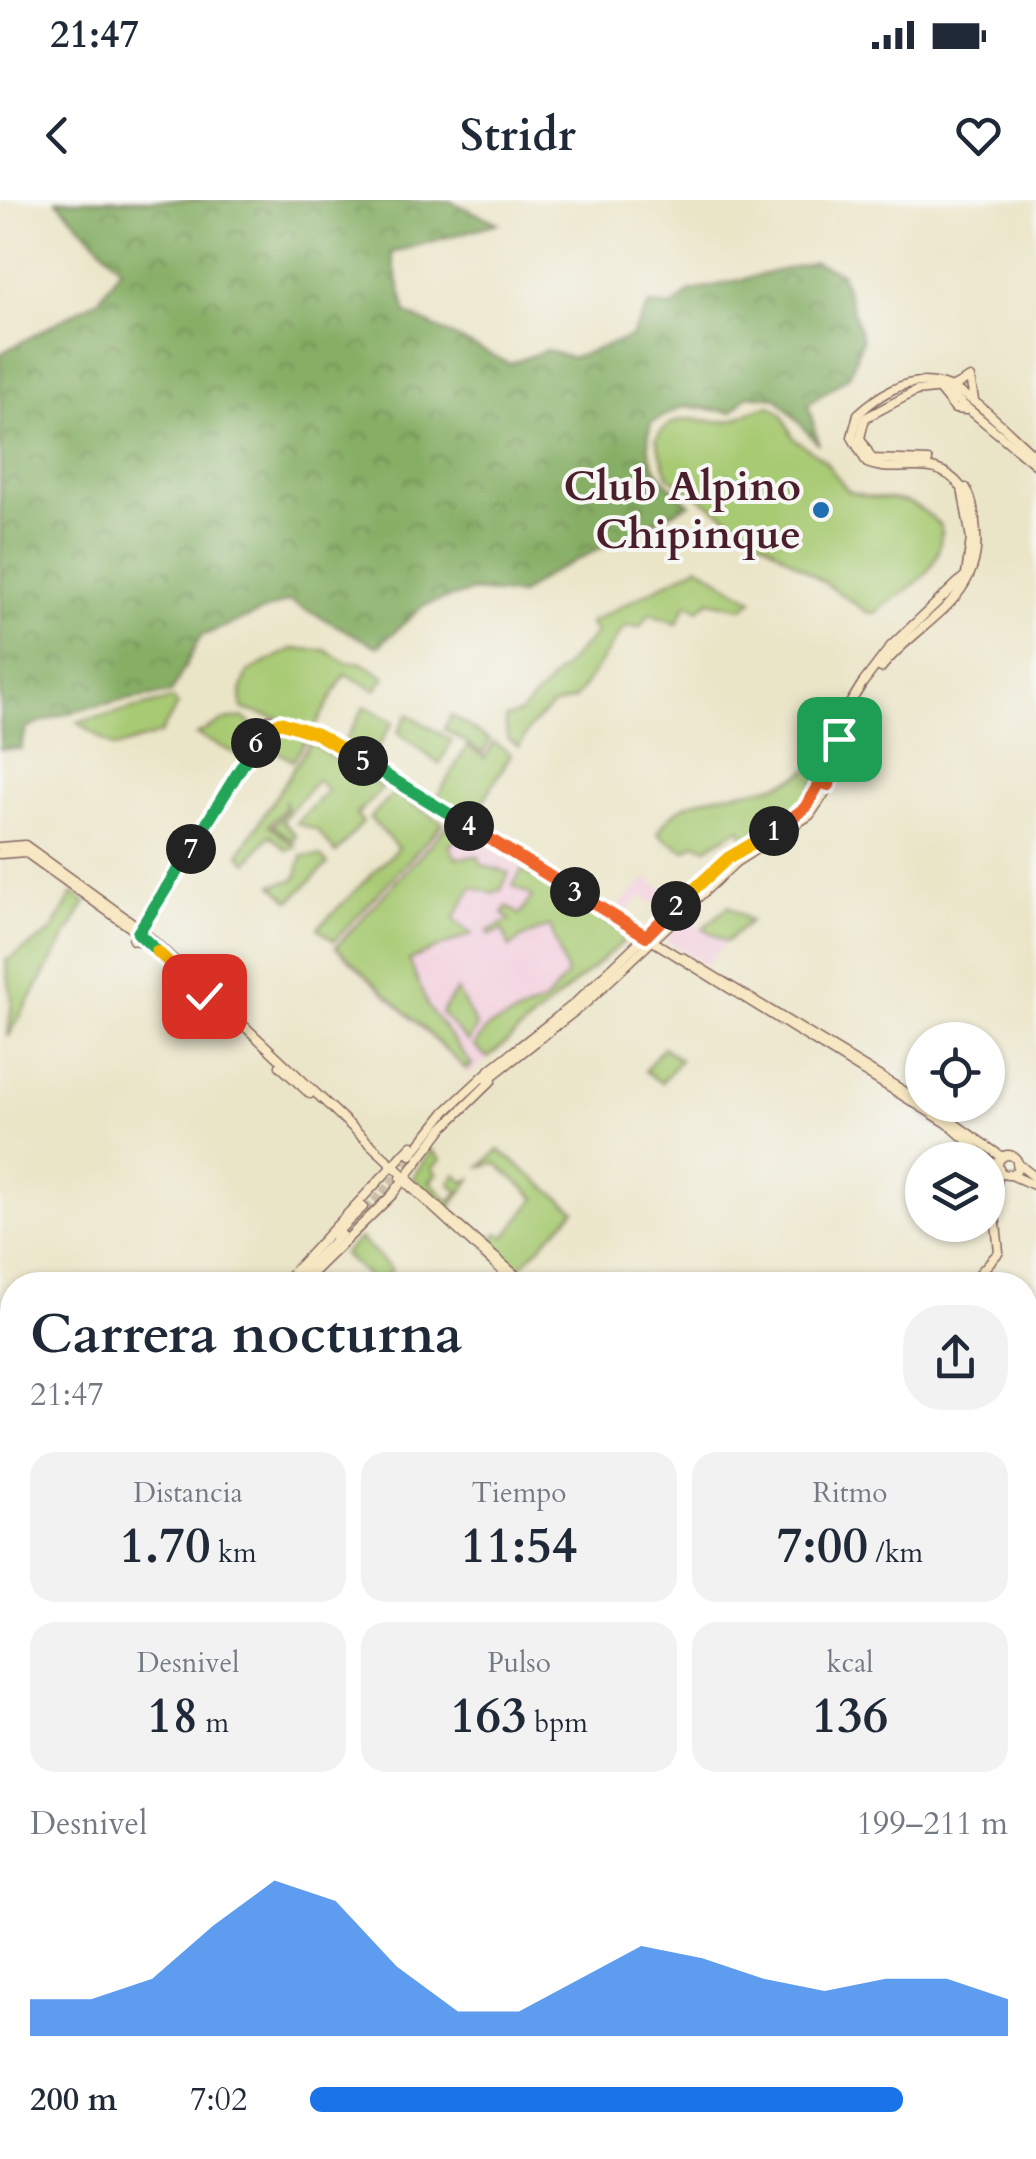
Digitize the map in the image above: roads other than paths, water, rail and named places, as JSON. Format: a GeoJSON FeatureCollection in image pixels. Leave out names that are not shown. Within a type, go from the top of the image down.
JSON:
{"type":"FeatureCollection","features":[{"type":"Feature","properties":{"kind":"street"},"geometry":{"type":"LineString","coordinates":[[953,386],[970,378],[974,400]]}},
{"type":"Feature","properties":{"kind":"street"},"geometry":{"type":"LineString","coordinates":[[829,772],[844,713],[862,684],[891,646],[956,590],[970,558],[968,514],[958,482],[934,466],[872,466],[859,453],[852,429],[864,408],[914,383],[934,380],[953,386],[1036,457]]}},
{"type":"Feature","properties":{"kind":"street"},"geometry":{"type":"LineString","coordinates":[[937,387],[955,408],[966,410]]}},
{"type":"Feature","properties":{"kind":"street"},"geometry":{"type":"LineString","coordinates":[[301,1272],[393,1167],[440,1132],[512,1054],[572,1014],[649,938],[736,862],[801,823],[824,784],[844,724],[870,682],[921,624],[960,596],[974,570],[974,516],[962,482],[936,462],[872,460],[860,438],[862,423],[872,412],[916,391],[937,387],[957,396],[1036,469]]}},
{"type":"Feature","properties":{"kind":"street"},"geometry":{"type":"LineString","coordinates":[[138,934],[263,732],[275,720],[326,740],[905,1097]]}},
{"type":"Feature","properties":{"kind":"street"},"geometry":{"type":"LineString","coordinates":[[0,851],[26,845],[78,884],[148,942],[512,1272]]}},
{"type":"Feature","properties":{"kind":"street"},"geometry":{"type":"LineString","coordinates":[[138,934],[393,1167]]}},
{"type":"Feature","properties":{"kind":"street"},"geometry":{"type":"LineString","coordinates":[[678,956],[905,1091]]}},
{"type":"Feature","properties":{"kind":"street"},"geometry":{"type":"LineString","coordinates":[[313,1272],[405,1179],[410,1158],[444,1108],[498,1056],[512,1054]]}},
{"type":"Feature","properties":{"kind":"street"},"geometry":{"type":"LineString","coordinates":[[943,1122],[968,1142]]}},
{"type":"Feature","properties":{"kind":"street"},"geometry":{"type":"LineString","coordinates":[[949,1122],[959,1126]]}},
{"type":"Feature","properties":{"kind":"street"},"geometry":{"type":"LineString","coordinates":[[953,1122],[982,1142]]}},
{"type":"Feature","properties":{"kind":"street"},"geometry":{"type":"LineString","coordinates":[[1005,1156],[1011,1156],[1036,1178]]}},
{"type":"Feature","properties":{"kind":"street"},"geometry":{"type":"LineString","coordinates":[[1005,1171],[1017,1162]]}},
{"type":"Feature","properties":{"kind":"street"},"geometry":{"type":"LineString","coordinates":[[1005,1173],[1036,1186]]}},
{"type":"Feature","properties":{"kind":"street"},"geometry":{"type":"LineString","coordinates":[[405,1179],[413,1191],[503,1272]]}},
{"type":"Feature","properties":{"kind":"street"},"geometry":{"type":"LineString","coordinates":[[392,1194],[404,1189],[413,1191]]}},
{"type":"Feature","properties":{"kind":"street"},"geometry":{"type":"LineString","coordinates":[[370,1194],[379,1194],[382,1204]]}},
{"type":"Feature","properties":{"kind":"street"},"geometry":{"type":"LineString","coordinates":[[302,1272],[365,1209]]}},
{"type":"Feature","properties":{"kind":"street"},"geometry":{"type":"LineString","coordinates":[[980,1272],[998,1252],[998,1242]]}},
{"type":"Feature","properties":{"kind":"tunnel"},"geometry":{"type":"LineString","coordinates":[[366,1210],[415,1157]]}},
{"type":"Feature","properties":{"kind":"place","name":"Club Alpino Chipinque"},"geometry":{"type":"Point","coordinates":[821,510]}}]}
